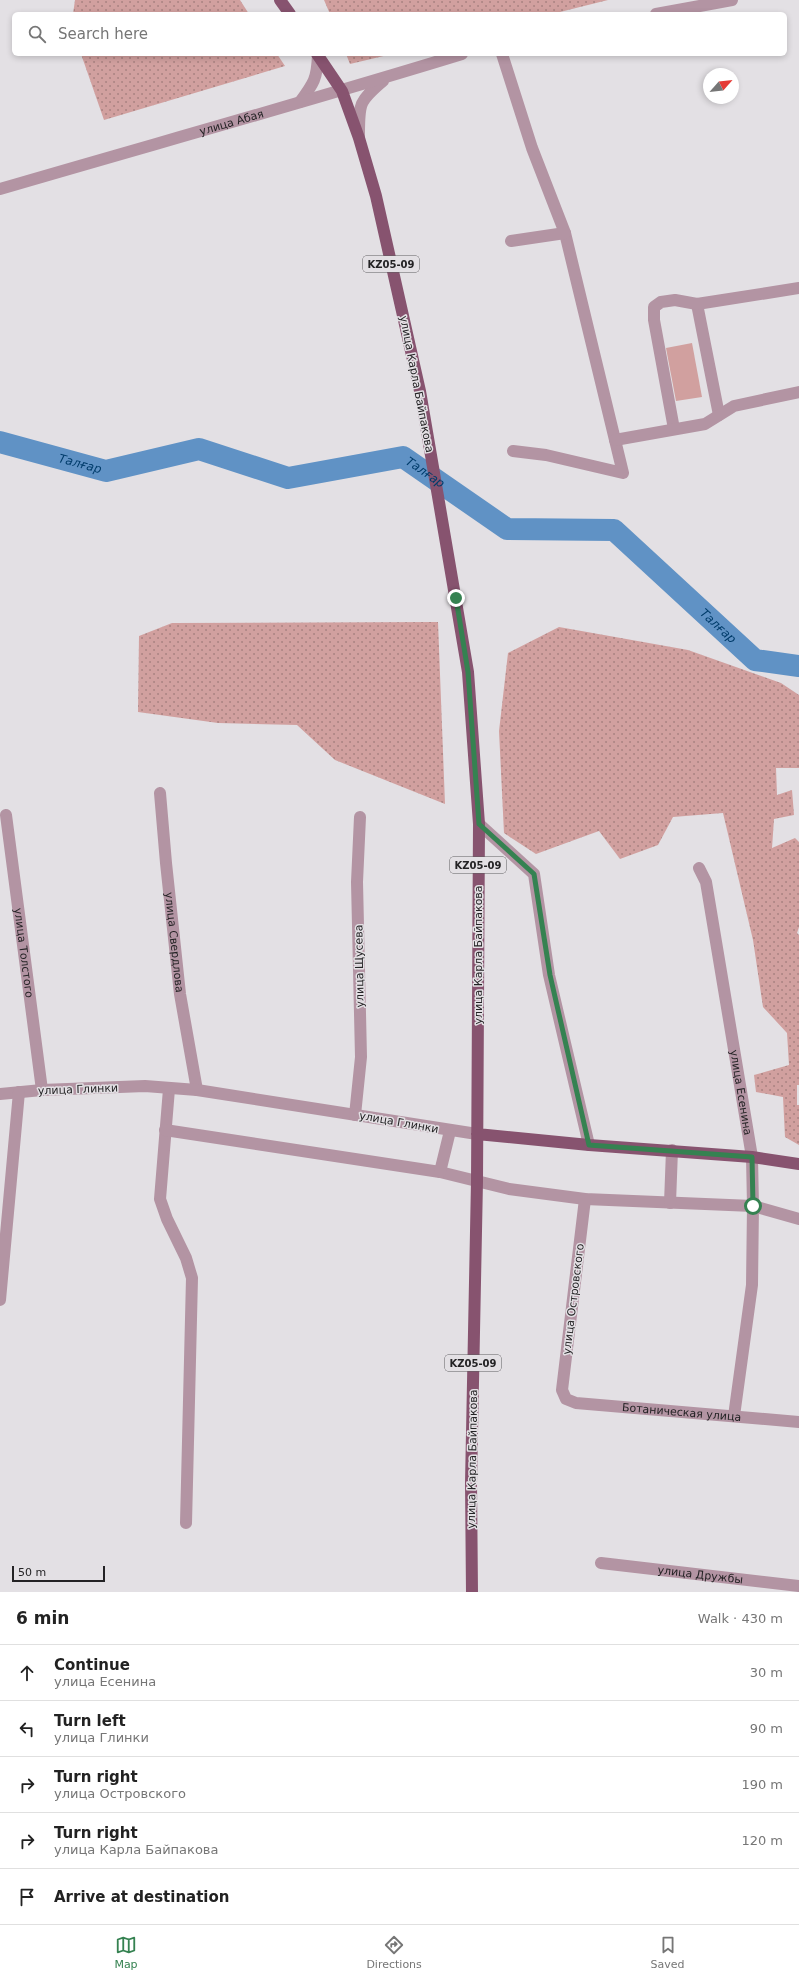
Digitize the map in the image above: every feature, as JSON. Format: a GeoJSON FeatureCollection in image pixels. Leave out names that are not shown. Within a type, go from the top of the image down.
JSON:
{"type":"FeatureCollection","features":[{"type":"Feature","properties":{"kind":"main road"},"geometry":{"type":"LineString","coordinates":[[280,0],[289,12]]}},
{"type":"Feature","properties":{"kind":"main road","name":"KZ05-09"},"geometry":{"type":"LineString","coordinates":[[318,56],[342,91],[359,138]]}},
{"type":"Feature","properties":{"kind":"main road","name":"улица Карла Байпакова"},"geometry":{"type":"LineString","coordinates":[[359,138],[376,196],[420,391],[468,672],[479,824],[477,1181],[471,1483],[472,1592]]}},
{"type":"Feature","properties":{"kind":"main road","name":"улица Глинки"},"geometry":{"type":"LineString","coordinates":[[477,1134],[589,1145],[752,1157],[799,1164]]}},
{"type":"Feature","properties":{"kind":"street"},"geometry":{"type":"LineString","coordinates":[[667,12],[732,0]]}},
{"type":"Feature","properties":{"kind":"street"},"geometry":{"type":"LineString","coordinates":[[300,102],[311,87],[317,75],[317,56]]}},
{"type":"Feature","properties":{"kind":"street","name":"улица Абая"},"geometry":{"type":"LineString","coordinates":[[0,189],[342,91],[456,56]]}},
{"type":"Feature","properties":{"kind":"street"},"geometry":{"type":"LineString","coordinates":[[503,56],[532,148],[565,233],[623,473],[546,454],[514,451]]}},
{"type":"Feature","properties":{"kind":"street"},"geometry":{"type":"LineString","coordinates":[[359,138],[359,110],[365,96],[388,77]]}},
{"type":"Feature","properties":{"kind":"street"},"geometry":{"type":"LineString","coordinates":[[511,241],[565,233]]}},
{"type":"Feature","properties":{"kind":"street"},"geometry":{"type":"LineString","coordinates":[[674,429],[654,320],[654,307],[661,302],[675,300],[697,304],[799,288]]}},
{"type":"Feature","properties":{"kind":"street"},"geometry":{"type":"LineString","coordinates":[[697,304],[718,415]]}},
{"type":"Feature","properties":{"kind":"street"},"geometry":{"type":"LineString","coordinates":[[615,440],[705,424],[734,406],[799,392]]}},
{"type":"Feature","properties":{"kind":"street","name":"улица Свердлова"},"geometry":{"type":"LineString","coordinates":[[160,793],[180,994],[197,1090]]}},
{"type":"Feature","properties":{"kind":"street","name":"улица Толстого"},"geometry":{"type":"LineString","coordinates":[[6,815],[42,1090]]}},
{"type":"Feature","properties":{"kind":"street","name":"улица Щусева"},"geometry":{"type":"LineString","coordinates":[[355,1115],[361,1057],[357,882],[360,817]]}},
{"type":"Feature","properties":{"kind":"street"},"geometry":{"type":"LineString","coordinates":[[479,824],[534,874],[550,975],[589,1145]]}},
{"type":"Feature","properties":{"kind":"street","name":"улица Есенина"},"geometry":{"type":"LineString","coordinates":[[699,868],[706,882],[752,1157],[752,1285],[734,1416]]}},
{"type":"Feature","properties":{"kind":"street","name":"улица Глинки"},"geometry":{"type":"LineString","coordinates":[[0,1094],[42,1090],[145,1086],[197,1090],[450,1131],[477,1134]]}},
{"type":"Feature","properties":{"kind":"street"},"geometry":{"type":"LineString","coordinates":[[169,1089],[160,1199],[167,1219],[186,1258],[192,1278],[186,1523]]}},
{"type":"Feature","properties":{"kind":"street"},"geometry":{"type":"LineString","coordinates":[[0,1300],[19,1092]]}},
{"type":"Feature","properties":{"kind":"street"},"geometry":{"type":"LineString","coordinates":[[165,1130],[440,1172],[509,1189],[585,1199],[753,1206],[799,1219]]}},
{"type":"Feature","properties":{"kind":"street"},"geometry":{"type":"LineString","coordinates":[[440,1172],[450,1131]]}},
{"type":"Feature","properties":{"kind":"street"},"geometry":{"type":"LineString","coordinates":[[670,1203],[672,1150]]}},
{"type":"Feature","properties":{"kind":"street","name":"улица Островского"},"geometry":{"type":"LineString","coordinates":[[566,1399],[562,1390],[585,1199]]}},
{"type":"Feature","properties":{"kind":"street","name":"Ботаническая улица"},"geometry":{"type":"LineString","coordinates":[[566,1399],[576,1403],[799,1422]]}},
{"type":"Feature","properties":{"kind":"street","name":"улица Дружбы"},"geometry":{"type":"LineString","coordinates":[[601,1563],[799,1586]]}},
{"type":"Feature","properties":{"kind":"shaded area"},"geometry":{"type":"Polygon","coordinates":[[[75,0],[240,0],[248,12],[73,12],[75,0]]]}},
{"type":"Feature","properties":{"kind":"shaded area"},"geometry":{"type":"Polygon","coordinates":[[[324,0],[608,0],[560,12],[329,12],[324,0]]]}},
{"type":"Feature","properties":{"kind":"shaded area"},"geometry":{"type":"Polygon","coordinates":[[[82,56],[278,56],[285,66],[104,120],[82,56]]]}},
{"type":"Feature","properties":{"kind":"shaded area"},"geometry":{"type":"Polygon","coordinates":[[[347,56],[384,56],[350,64],[347,56]]]}},
{"type":"Feature","properties":{"kind":"shaded area"},"geometry":{"type":"Polygon","coordinates":[[[692,343],[702,397],[676,401],[666,348],[692,343]]]}},
{"type":"Feature","properties":{"kind":"shaded area"},"geometry":{"type":"Polygon","coordinates":[[[438,622],[445,804],[335,760],[297,725],[218,723],[138,712],[139,636],[172,623],[438,622]]]}},
{"type":"Feature","properties":{"kind":"shaded area"},"geometry":{"type":"Polygon","coordinates":[[[559,627],[688,650],[781,683],[799,695],[799,768],[776,768],[777,795],[792,790],[794,815],[774,819],[772,848],[795,838],[799,842],[799,927],[797,933],[799,935],[799,1085],[797,1085],[797,1105],[799,1105],[799,1145],[785,1137],[783,1097],[756,1092],[754,1075],[789,1065],[787,1033],[763,1007],[753,940],[723,813],[673,817],[658,845],[620,859],[599,831],[536,854],[504,833],[499,731],[508,653],[559,627]]]}},
{"type":"Feature","properties":{"kind":"waterway","name":"Талғар"},"geometry":{"type":"LineString","coordinates":[[0,442],[106,471],[199,449],[288,478],[403,457],[507,529],[614,530],[755,660],[799,666]]}},
{"type":"Feature","properties":{"kind":"route"},"geometry":{"type":"LineString","coordinates":[[456,598],[468,672],[479,824],[534,874],[550,975],[589,1145],[752,1157],[753,1206]]}}]}
